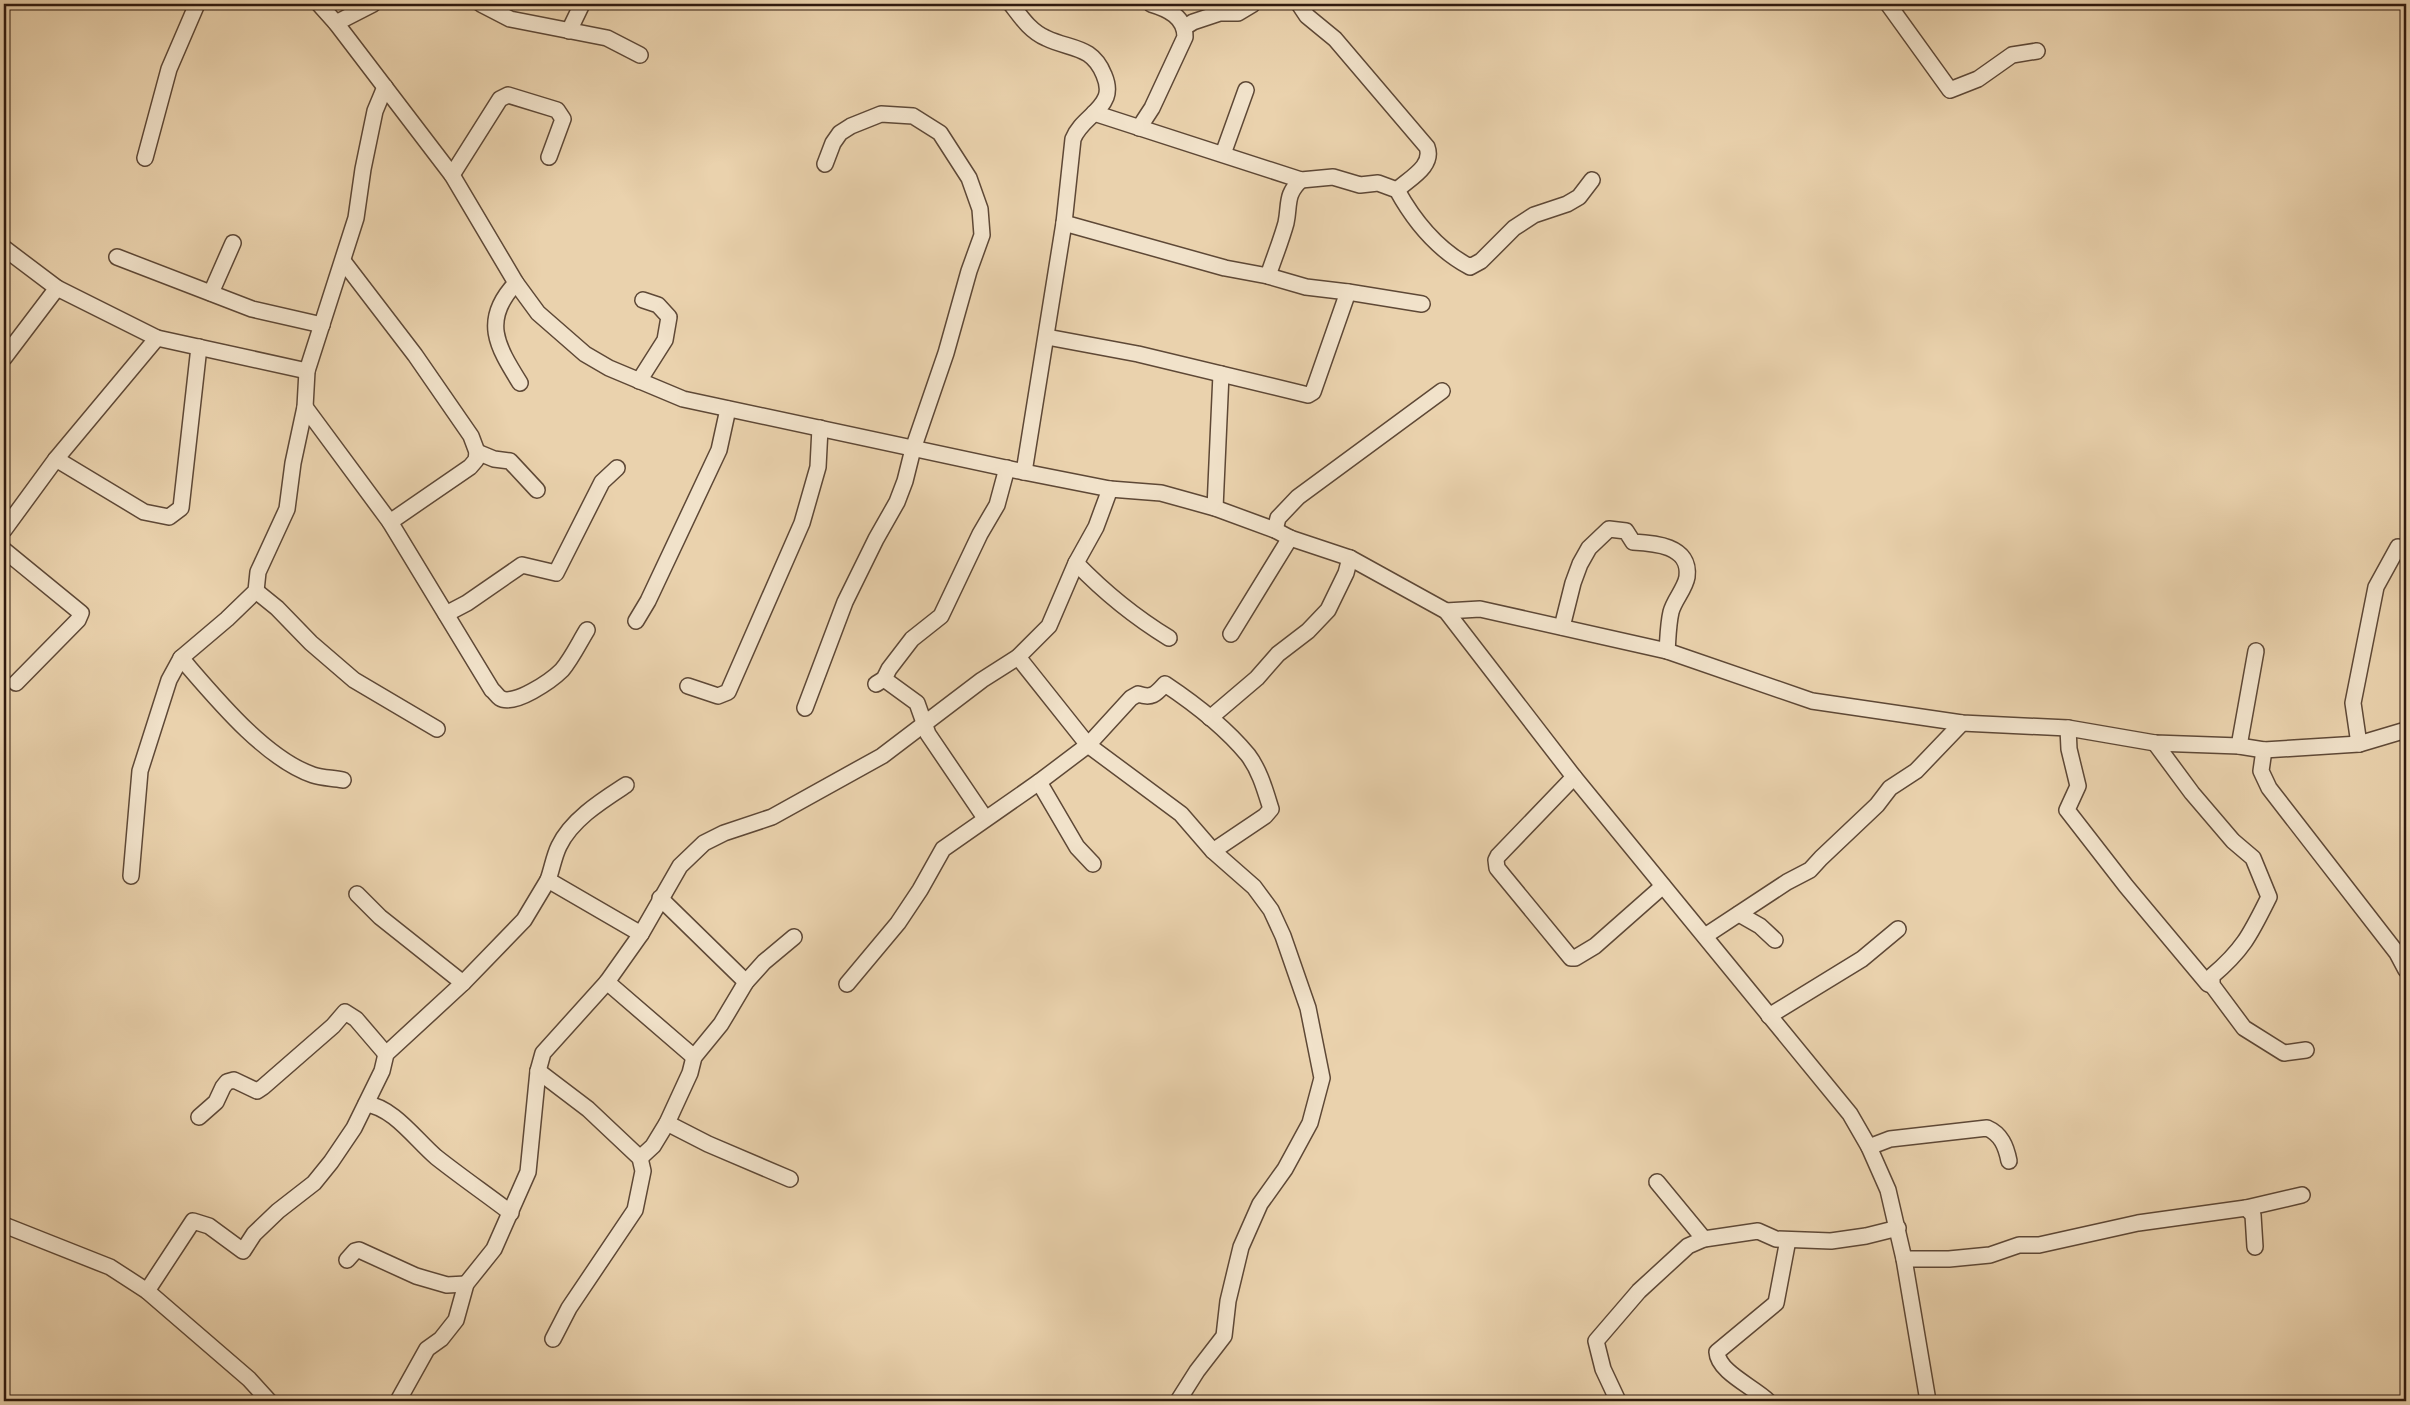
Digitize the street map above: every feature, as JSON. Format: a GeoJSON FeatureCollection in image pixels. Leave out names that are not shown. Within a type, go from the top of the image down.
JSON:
{"type":"FeatureCollection","features":[{"type":"Feature","properties":{"kind":"street"},"geometry":{"type":"LineString","coordinates":[[145,158],[169,69],[196,4]]}},
{"type":"Feature","properties":{"kind":"street"},"geometry":{"type":"LineString","coordinates":[[319,4],[336,23],[452,175],[516,284],[538,313],[585,354],[639,381],[683,399],[1110,489],[1161,493],[1215,508],[1275,530],[1290,538],[1350,558],[1446,611],[1574,777],[1850,1114],[1869,1147],[1888,1190],[1904,1259],[1928,1401]]}},
{"type":"Feature","properties":{"kind":"street"},"geometry":{"type":"LineString","coordinates":[[336,23],[373,4]]}},
{"type":"Feature","properties":{"kind":"street"},"geometry":{"type":"LineString","coordinates":[[481,4],[510,19],[607,38],[640,55]]}},
{"type":"Feature","properties":{"kind":"street"},"geometry":{"type":"LineString","coordinates":[[568,31],[582,4]]}},
{"type":"Feature","properties":{"kind":"street"},"geometry":{"type":"LineString","coordinates":[[1010,4],[1028,26],[1045,38],[1091,53],[1101,68],[1108,84],[1106,98],[1094,113],[1078,127],[1073,138],[1064,223],[1024,472]]}},
{"type":"Feature","properties":{"kind":"street"},"geometry":{"type":"LineString","coordinates":[[1139,128],[1152,108],[1185,37],[1185,27],[1166,8],[1151,4]]}},
{"type":"Feature","properties":{"kind":"street"},"geometry":{"type":"LineString","coordinates":[[1185,27],[1220,12],[1238,13],[1253,4]]}},
{"type":"Feature","properties":{"kind":"street"},"geometry":{"type":"LineString","coordinates":[[1299,4],[1307,16],[1325,29],[1341,46],[1427,147],[1429,154],[1427,163],[1397,190]]}},
{"type":"Feature","properties":{"kind":"street"},"geometry":{"type":"LineString","coordinates":[[1888,4],[1950,90],[1978,79],[2012,55],[2037,51]]}},
{"type":"Feature","properties":{"kind":"street"},"geometry":{"type":"LineString","coordinates":[[131,876],[140,771],[169,680],[181,658],[228,619],[256,591],[258,572],[287,509],[293,463],[306,407],[307,371],[356,218],[362,169],[375,112],[385,87]]}},
{"type":"Feature","properties":{"kind":"street"},"geometry":{"type":"LineString","coordinates":[[1223,154],[1246,90]]}},
{"type":"Feature","properties":{"kind":"street"},"geometry":{"type":"LineString","coordinates":[[452,175],[500,99],[508,94],[557,110],[563,119],[549,157]]}},
{"type":"Feature","properties":{"kind":"street"},"geometry":{"type":"LineString","coordinates":[[1094,113],[1301,180],[1333,176],[1360,185],[1378,183],[1397,190],[1407,209],[1426,232],[1454,259],[1470,267],[1482,261],[1514,228],[1534,215],[1567,204],[1579,197],[1592,180]]}},
{"type":"Feature","properties":{"kind":"street"},"geometry":{"type":"LineString","coordinates":[[805,708],[845,602],[876,539],[897,502],[905,481],[913,449],[946,353],[969,271],[982,235],[980,209],[969,178],[940,133],[913,116],[881,114],[851,126],[840,133],[833,143],[825,164]]}},
{"type":"Feature","properties":{"kind":"street"},"geometry":{"type":"LineString","coordinates":[[1268,276],[1286,222],[1288,201],[1293,188],[1301,180]]}},
{"type":"Feature","properties":{"kind":"street"},"geometry":{"type":"LineString","coordinates":[[1064,223],[1225,268],[1268,276],[1306,288],[1348,292],[1422,304]]}},
{"type":"Feature","properties":{"kind":"street"},"geometry":{"type":"LineString","coordinates":[[211,293],[233,243]]}},
{"type":"Feature","properties":{"kind":"street"},"geometry":{"type":"LineString","coordinates":[[4,248],[57,288],[157,338],[307,371]]}},
{"type":"Feature","properties":{"kind":"street"},"geometry":{"type":"LineString","coordinates":[[118,257],[252,309],[322,325]]}},
{"type":"Feature","properties":{"kind":"street"},"geometry":{"type":"LineString","coordinates":[[343,261],[415,355],[471,436],[477,452],[476,460],[470,466],[390,522]]}},
{"type":"Feature","properties":{"kind":"street"},"geometry":{"type":"LineString","coordinates":[[516,284],[506,294],[498,309],[494,329],[500,351],[520,383]]}},
{"type":"Feature","properties":{"kind":"street"},"geometry":{"type":"LineString","coordinates":[[4,358],[57,288]]}},
{"type":"Feature","properties":{"kind":"street"},"geometry":{"type":"LineString","coordinates":[[1047,337],[1138,354],[1311,394],[1348,292]]}},
{"type":"Feature","properties":{"kind":"street"},"geometry":{"type":"LineString","coordinates":[[639,381],[665,340],[669,317],[658,306],[643,300]]}},
{"type":"Feature","properties":{"kind":"street"},"geometry":{"type":"LineString","coordinates":[[4,530],[56,460],[157,338]]}},
{"type":"Feature","properties":{"kind":"street"},"geometry":{"type":"LineString","coordinates":[[56,460],[144,512],[169,517],[181,508],[199,348]]}},
{"type":"Feature","properties":{"kind":"street"},"geometry":{"type":"LineString","coordinates":[[1215,508],[1221,374]]}},
{"type":"Feature","properties":{"kind":"street"},"geometry":{"type":"LineString","coordinates":[[1275,530],[1278,518],[1298,497],[1442,391]]}},
{"type":"Feature","properties":{"kind":"street"},"geometry":{"type":"LineString","coordinates":[[306,407],[390,522],[492,690],[501,699],[510,700],[536,689],[561,670],[587,630]]}},
{"type":"Feature","properties":{"kind":"street"},"geometry":{"type":"LineString","coordinates":[[636,621],[648,601],[720,450],[728,409]]}},
{"type":"Feature","properties":{"kind":"street"},"geometry":{"type":"LineString","coordinates":[[688,686],[718,696],[728,692],[802,523],[818,467],[820,428]]}},
{"type":"Feature","properties":{"kind":"street"},"geometry":{"type":"LineString","coordinates":[[477,452],[494,459],[510,461],[538,490]]}},
{"type":"Feature","properties":{"kind":"street"},"geometry":{"type":"LineString","coordinates":[[446,614],[467,603],[522,565],[556,572],[602,482],[617,468]]}},
{"type":"Feature","properties":{"kind":"street"},"geometry":{"type":"LineString","coordinates":[[985,818],[928,734],[917,703],[880,681],[912,639],[941,616],[980,534],[997,506],[1007,468]]}},
{"type":"Feature","properties":{"kind":"street"},"geometry":{"type":"LineString","coordinates":[[402,1400],[427,1349],[441,1339],[456,1320],[466,1284],[494,1249],[528,1172],[538,1072],[543,1053],[607,982],[641,934],[680,866],[704,843],[724,833],[772,817],[828,788],[882,756],[924,722],[982,680],[1018,658],[1049,626],[1076,563],[1096,527],[1110,489]]}},
{"type":"Feature","properties":{"kind":"street"},"geometry":{"type":"LineString","coordinates":[[1562,627],[1573,583],[1589,548],[1609,529],[1626,531],[1632,542],[1663,544],[1679,554],[1685,563],[1687,577],[1671,612],[1667,651]]}},
{"type":"Feature","properties":{"kind":"street"},"geometry":{"type":"LineString","coordinates":[[1231,634],[1290,538]]}},
{"type":"Feature","properties":{"kind":"street"},"geometry":{"type":"LineString","coordinates":[[2359,744],[2353,703],[2376,587],[2398,547]]}},
{"type":"Feature","properties":{"kind":"street"},"geometry":{"type":"LineString","coordinates":[[4,550],[81,613],[78,620],[16,683]]}},
{"type":"Feature","properties":{"kind":"street"},"geometry":{"type":"LineString","coordinates":[[1210,718],[1257,678],[1292,642],[1308,631],[1328,610],[1346,573],[1350,558]]}},
{"type":"Feature","properties":{"kind":"street"},"geometry":{"type":"LineString","coordinates":[[1076,563],[1106,594],[1144,623],[1169,638]]}},
{"type":"Feature","properties":{"kind":"street"},"geometry":{"type":"LineString","coordinates":[[256,591],[278,608],[311,643],[354,680],[437,729]]}},
{"type":"Feature","properties":{"kind":"street"},"geometry":{"type":"LineString","coordinates":[[1446,611],[1480,609],[1667,651],[1812,701],[1962,723],[2068,728],[2155,743],[2239,746],[2264,750],[2359,744],[2406,730]]}},
{"type":"Feature","properties":{"kind":"street"},"geometry":{"type":"LineString","coordinates":[[2239,746],[2256,651]]}},
{"type":"Feature","properties":{"kind":"street"},"geometry":{"type":"LineString","coordinates":[[181,658],[217,699],[260,742],[289,763],[313,775],[343,780]]}},
{"type":"Feature","properties":{"kind":"street"},"geometry":{"type":"LineString","coordinates":[[1018,658],[1088,745],[1180,814],[1213,851],[1254,887],[1271,910],[1294,963],[1308,1008],[1322,1078],[1310,1123],[1285,1169],[1260,1204],[1241,1247],[1228,1302],[1224,1336],[1197,1371],[1178,1401]]}},
{"type":"Feature","properties":{"kind":"street"},"geometry":{"type":"LineString","coordinates":[[847,984],[898,923],[920,890],[943,849],[1039,782],[1088,745],[1131,698],[1138,694],[1147,697],[1155,696],[1166,684],[1193,703],[1248,756],[1263,782],[1271,809],[1265,816],[1213,851]]}},
{"type":"Feature","properties":{"kind":"street"},"geometry":{"type":"LineString","coordinates":[[1705,936],[1787,882],[1810,870],[1877,805],[1890,788],[1916,771],[1962,723]]}},
{"type":"Feature","properties":{"kind":"street"},"geometry":{"type":"LineString","coordinates":[[2068,728],[2069,749],[2078,786],[2067,810],[2126,886],[2208,984],[2212,985],[2244,1028],[2284,1053],[2306,1050]]}},
{"type":"Feature","properties":{"kind":"street"},"geometry":{"type":"LineString","coordinates":[[2155,743],[2192,793],[2233,840],[2252,858],[2269,897],[2248,940],[2229,962],[2212,976],[2212,985]]}},
{"type":"Feature","properties":{"kind":"street"},"geometry":{"type":"LineString","coordinates":[[2264,750],[2261,771],[2269,788],[2397,953],[2406,970]]}},
{"type":"Feature","properties":{"kind":"street"},"geometry":{"type":"LineString","coordinates":[[1574,777],[1498,856],[1497,868],[1571,958],[1575,958],[1594,946],[1663,886]]}},
{"type":"Feature","properties":{"kind":"street"},"geometry":{"type":"LineString","coordinates":[[1039,782],[1077,847],[1094,864]]}},
{"type":"Feature","properties":{"kind":"street"},"geometry":{"type":"LineString","coordinates":[[147,1291],[193,1221],[209,1226],[243,1251],[254,1234],[278,1211],[314,1183],[354,1128],[382,1072],[386,1054],[463,983],[524,920],[548,880],[559,846],[570,831],[600,802],[626,785]]}},
{"type":"Feature","properties":{"kind":"street"},"geometry":{"type":"LineString","coordinates":[[548,880],[641,934]]}},
{"type":"Feature","properties":{"kind":"street"},"geometry":{"type":"LineString","coordinates":[[357,894],[380,917],[463,983]]}},
{"type":"Feature","properties":{"kind":"street"},"geometry":{"type":"LineString","coordinates":[[660,898],[746,982]]}},
{"type":"Feature","properties":{"kind":"street"},"geometry":{"type":"LineString","coordinates":[[1739,914],[1760,926],[1775,940]]}},
{"type":"Feature","properties":{"kind":"street"},"geometry":{"type":"LineString","coordinates":[[1769,1016],[1862,959],[1898,929]]}},
{"type":"Feature","properties":{"kind":"street"},"geometry":{"type":"LineString","coordinates":[[640,1158],[653,1146],[667,1123],[690,1073],[694,1057],[721,1024],[746,982],[764,962],[794,936]]}},
{"type":"Feature","properties":{"kind":"street"},"geometry":{"type":"LineString","coordinates":[[607,982],[694,1057]]}},
{"type":"Feature","properties":{"kind":"street"},"geometry":{"type":"LineString","coordinates":[[199,1117],[216,1102],[227,1082],[234,1080],[257,1091],[263,1087],[333,1026],[345,1012],[356,1019],[386,1054]]}},
{"type":"Feature","properties":{"kind":"street"},"geometry":{"type":"LineString","coordinates":[[538,1072],[588,1109],[640,1158],[643,1170],[635,1210],[569,1308],[553,1339]]}},
{"type":"Feature","properties":{"kind":"street"},"geometry":{"type":"LineString","coordinates":[[366,1104],[374,1105],[392,1117],[436,1157],[511,1213]]}},
{"type":"Feature","properties":{"kind":"street"},"geometry":{"type":"LineString","coordinates":[[667,1123],[708,1144],[790,1179]]}},
{"type":"Feature","properties":{"kind":"street"},"geometry":{"type":"LineString","coordinates":[[1869,1147],[1890,1139],[1987,1128],[1996,1132],[2006,1148],[2009,1161]]}},
{"type":"Feature","properties":{"kind":"street"},"geometry":{"type":"LineString","coordinates":[[1657,1182],[1704,1239]]}},
{"type":"Feature","properties":{"kind":"street"},"geometry":{"type":"LineString","coordinates":[[1904,1259],[1949,1259],[1990,1255],[2019,1245],[2039,1245],[2138,1223],[2246,1208],[2302,1195]]}},
{"type":"Feature","properties":{"kind":"street"},"geometry":{"type":"LineString","coordinates":[[2246,1208],[2253,1215],[2255,1247]]}},
{"type":"Feature","properties":{"kind":"street"},"geometry":{"type":"LineString","coordinates":[[4,1225],[110,1268],[147,1291],[249,1378],[269,1401]]}},
{"type":"Feature","properties":{"kind":"street"},"geometry":{"type":"LineString","coordinates":[[1618,1401],[1603,1369],[1596,1341],[1638,1291],[1688,1246],[1704,1239],[1758,1231],[1776,1239],[1831,1241],[1866,1236],[1898,1228]]}},
{"type":"Feature","properties":{"kind":"street"},"geometry":{"type":"LineString","coordinates":[[1768,1401],[1723,1367],[1717,1359],[1717,1352],[1776,1303],[1786,1245],[1790,1240]]}},
{"type":"Feature","properties":{"kind":"street"},"geometry":{"type":"LineString","coordinates":[[347,1260],[359,1250],[416,1276],[447,1285],[466,1284]]}}]}
